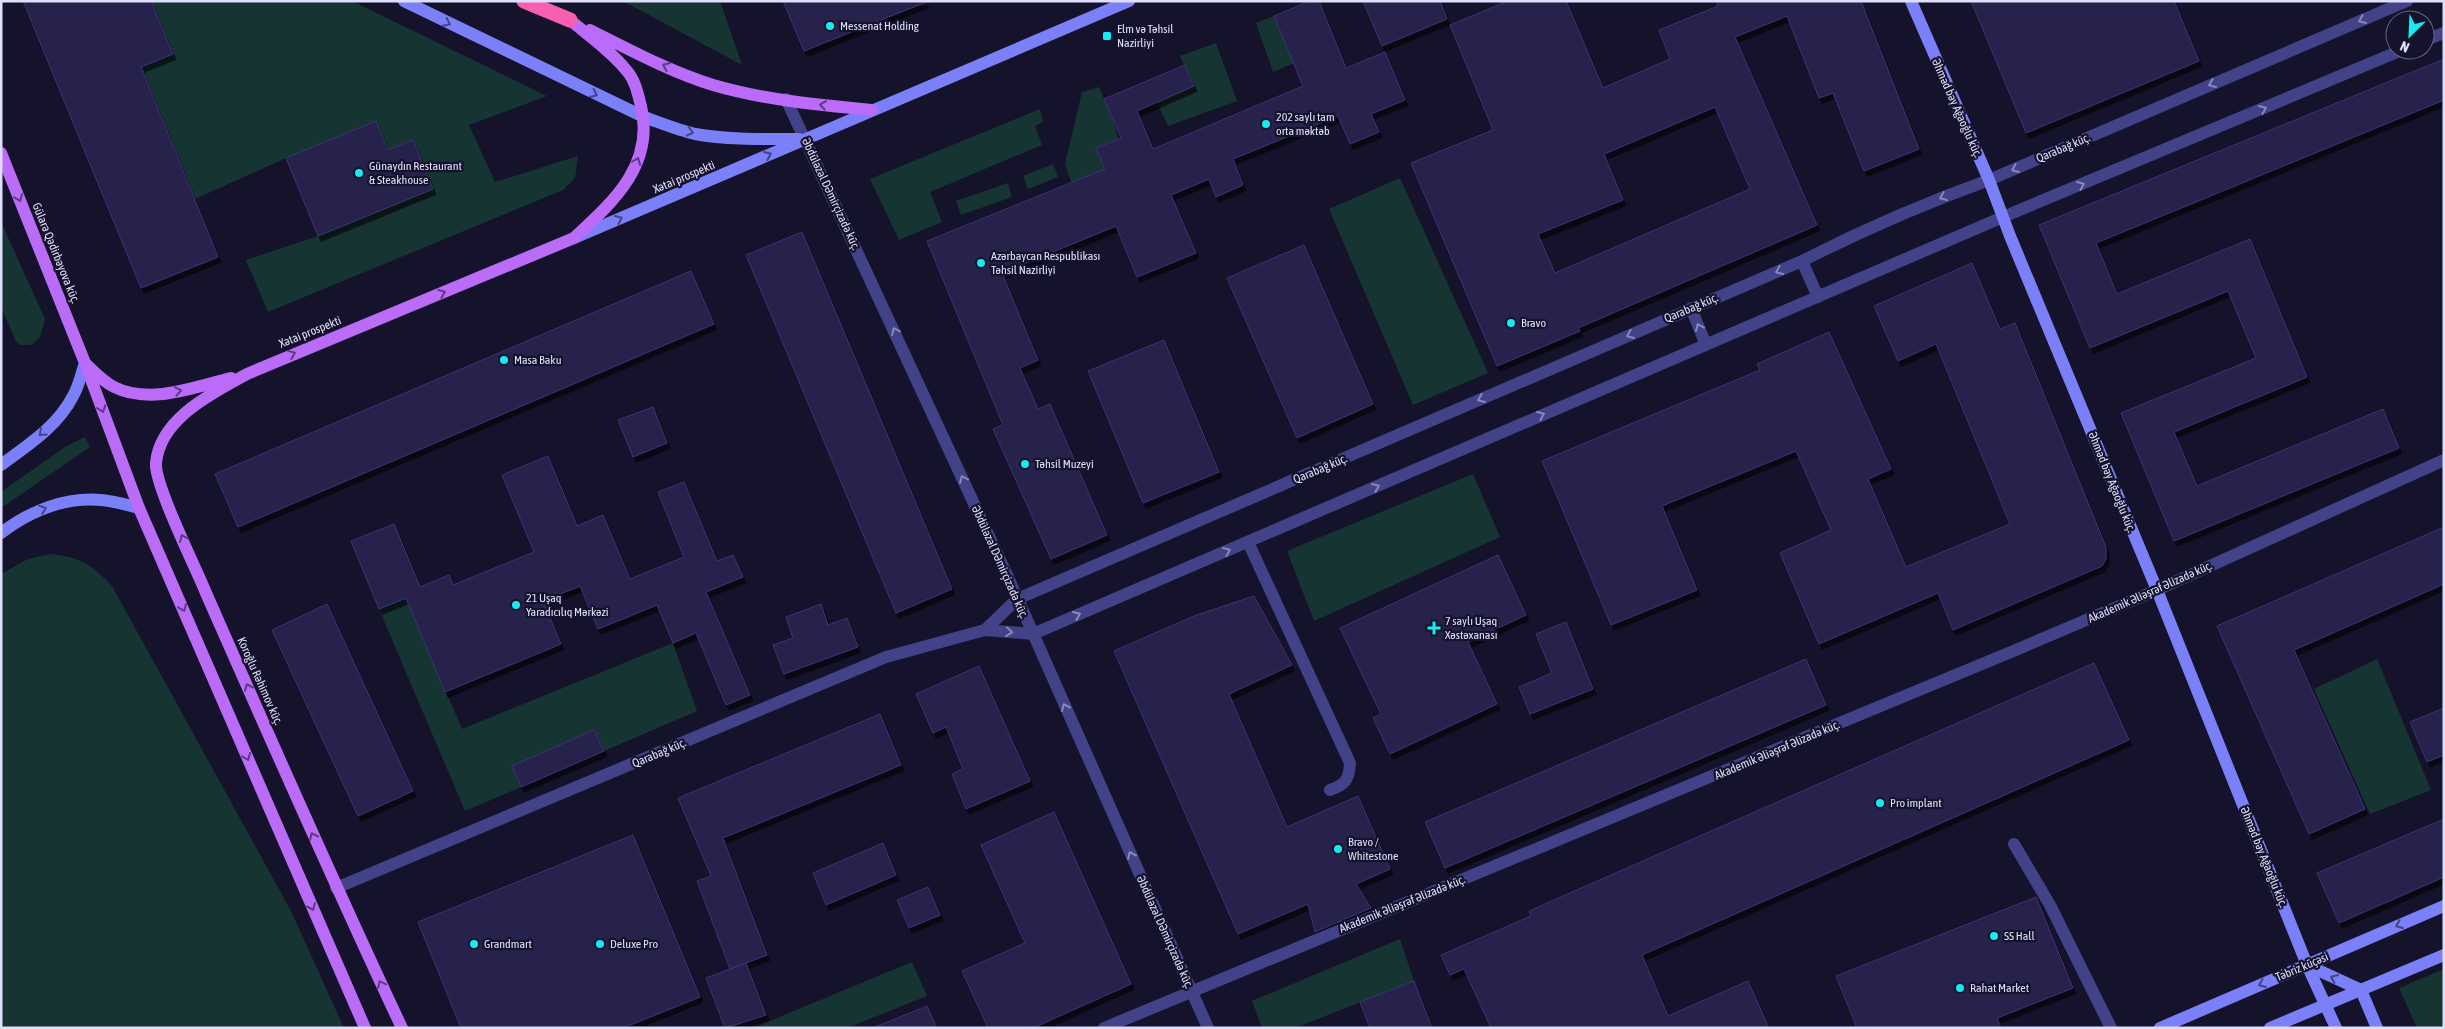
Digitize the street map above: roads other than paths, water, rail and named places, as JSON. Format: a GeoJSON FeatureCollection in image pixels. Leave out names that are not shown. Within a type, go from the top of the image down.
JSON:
{"type":"FeatureCollection","features":[{"type":"Feature","properties":{"kind":"highway"},"geometry":{"type":"LineString","coordinates":[[524,1],[570,20]]}},
{"type":"Feature","properties":{"kind":"main road"},"geometry":{"type":"LineString","coordinates":[[404,1],[644,118],[696,134],[738,138],[806,139]]}},
{"type":"Feature","properties":{"kind":"main road"},"geometry":{"type":"LineString","coordinates":[[539,1],[570,20],[672,68],[712,84],[751,94],[872,110]]}},
{"type":"Feature","properties":{"kind":"main road","name":"Xətai prospekti"},"geometry":{"type":"LineString","coordinates":[[247,374],[574,238],[1129,1]]}},
{"type":"Feature","properties":{"kind":"main road","name":"Əhməd bəy Ağaoğlu küç."},"geometry":{"type":"LineString","coordinates":[[1911,1],[1989,180],[2157,590],[2307,965],[2336,1028]]}},
{"type":"Feature","properties":{"kind":"main road"},"geometry":{"type":"LineString","coordinates":[[570,20],[609,52],[628,72],[637,90],[644,118],[642,150],[626,185],[606,209],[574,238]]}},
{"type":"Feature","properties":{"kind":"main road","name":"Gülarə Qədirbəyova küç."},"geometry":{"type":"LineString","coordinates":[[1,153],[85,363]]}},
{"type":"Feature","properties":{"kind":"main road"},"geometry":{"type":"LineString","coordinates":[[85,363],[114,387],[130,392],[153,395],[182,391],[247,374]]}},
{"type":"Feature","properties":{"kind":"main road"},"geometry":{"type":"LineString","coordinates":[[1,465],[41,435],[62,415],[74,395],[85,363]]}},
{"type":"Feature","properties":{"kind":"main road"},"geometry":{"type":"LineString","coordinates":[[85,363],[139,508],[365,1028]]}},
{"type":"Feature","properties":{"kind":"main road","name":"Koroğlu Rəhimov küç."},"geometry":{"type":"LineString","coordinates":[[247,374],[198,403],[174,424],[161,443],[156,463],[158,478],[336,888],[402,1028]]}},
{"type":"Feature","properties":{"kind":"main road"},"geometry":{"type":"LineString","coordinates":[[1,533],[21,518],[61,503],[102,500],[139,508]]}},
{"type":"Feature","properties":{"kind":"main road","name":"Təbriz küçəsi"},"geometry":{"type":"LineString","coordinates":[[2160,1028],[2444,906]]}},
{"type":"Feature","properties":{"kind":"main road"},"geometry":{"type":"LineString","coordinates":[[2270,1028],[2444,955]]}},
{"type":"Feature","properties":{"kind":"main road"},"geometry":{"type":"LineString","coordinates":[[2307,965],[2361,990],[2377,1028]]}},
{"type":"Feature","properties":{"kind":"street","name":"Qarabağ küç."},"geometry":{"type":"LineString","coordinates":[[985,630],[1017,599],[1802,261],[1846,239],[1945,196],[1989,180],[2406,1]]}},
{"type":"Feature","properties":{"kind":"street","name":"Qarabağ küç."},"geometry":{"type":"LineString","coordinates":[[336,888],[886,657],[985,630],[1033,634],[2003,217],[2385,57]]}},
{"type":"Feature","properties":{"kind":"street","name":"Əbdüləzəl DƏmirçizadə küç."},"geometry":{"type":"LineString","coordinates":[[786,99],[1033,634],[1208,1028]]}},
{"type":"Feature","properties":{"kind":"street"},"geometry":{"type":"LineString","coordinates":[[1802,261],[1818,297]]}},
{"type":"Feature","properties":{"kind":"street"},"geometry":{"type":"LineString","coordinates":[[1691,308],[1706,345]]}},
{"type":"Feature","properties":{"kind":"street","name":"Akademik Əliəşrəf Əlizadə küç."},"geometry":{"type":"LineString","coordinates":[[1104,1028],[1967,671],[2157,590],[2444,460]]}},
{"type":"Feature","properties":{"kind":"street"},"geometry":{"type":"LineString","coordinates":[[1248,542],[1350,763],[1349,776],[1344,785],[1330,790]]}},
{"type":"Feature","properties":{"kind":"street"},"geometry":{"type":"LineString","coordinates":[[2014,844],[2050,905],[2111,1028]]}},
{"type":"Feature","properties":{"kind":"place","name":"Messenat Holding"},"geometry":{"type":"Point","coordinates":[830,26]}},
{"type":"Feature","properties":{"kind":"place","name":"Elm və Təhsil Nazirliyi"},"geometry":{"type":"Point","coordinates":[1107,36]}},
{"type":"Feature","properties":{"kind":"place","name":"202 saylı tam orta məktəb"},"geometry":{"type":"Point","coordinates":[1266,124]}},
{"type":"Feature","properties":{"kind":"place","name":"Günaydın Restaurant & Steakhouse"},"geometry":{"type":"Point","coordinates":[359,173]}},
{"type":"Feature","properties":{"kind":"place","name":"Azərbaycan Respublikası Təhsil Nazirliyi"},"geometry":{"type":"Point","coordinates":[981,263]}},
{"type":"Feature","properties":{"kind":"place","name":"Bravo"},"geometry":{"type":"Point","coordinates":[1511,323]}},
{"type":"Feature","properties":{"kind":"place","name":"Masa Baku"},"geometry":{"type":"Point","coordinates":[504,360]}},
{"type":"Feature","properties":{"kind":"place","name":"Təhsil Muzeyi"},"geometry":{"type":"Point","coordinates":[1025,464]}},
{"type":"Feature","properties":{"kind":"place","name":"21 Uşaq Yaradıcılıq Mərkəzi"},"geometry":{"type":"Point","coordinates":[516,605]}},
{"type":"Feature","properties":{"kind":"place","name":"7 saylı Uşaq Xəstəxanası"},"geometry":{"type":"Point","coordinates":[1434,628]}},
{"type":"Feature","properties":{"kind":"place","name":"Pro implant"},"geometry":{"type":"Point","coordinates":[1880,803]}},
{"type":"Feature","properties":{"kind":"place","name":"Bravo / Whitestone"},"geometry":{"type":"Point","coordinates":[1338,849]}},
{"type":"Feature","properties":{"kind":"place","name":"SS Hall"},"geometry":{"type":"Point","coordinates":[1994,936]}},
{"type":"Feature","properties":{"kind":"place","name":"Grandmart"},"geometry":{"type":"Point","coordinates":[474,944]}},
{"type":"Feature","properties":{"kind":"place","name":"Deluxe Pro"},"geometry":{"type":"Point","coordinates":[600,944]}},
{"type":"Feature","properties":{"kind":"place","name":"Rahat Market"},"geometry":{"type":"Point","coordinates":[1960,988]}}]}
